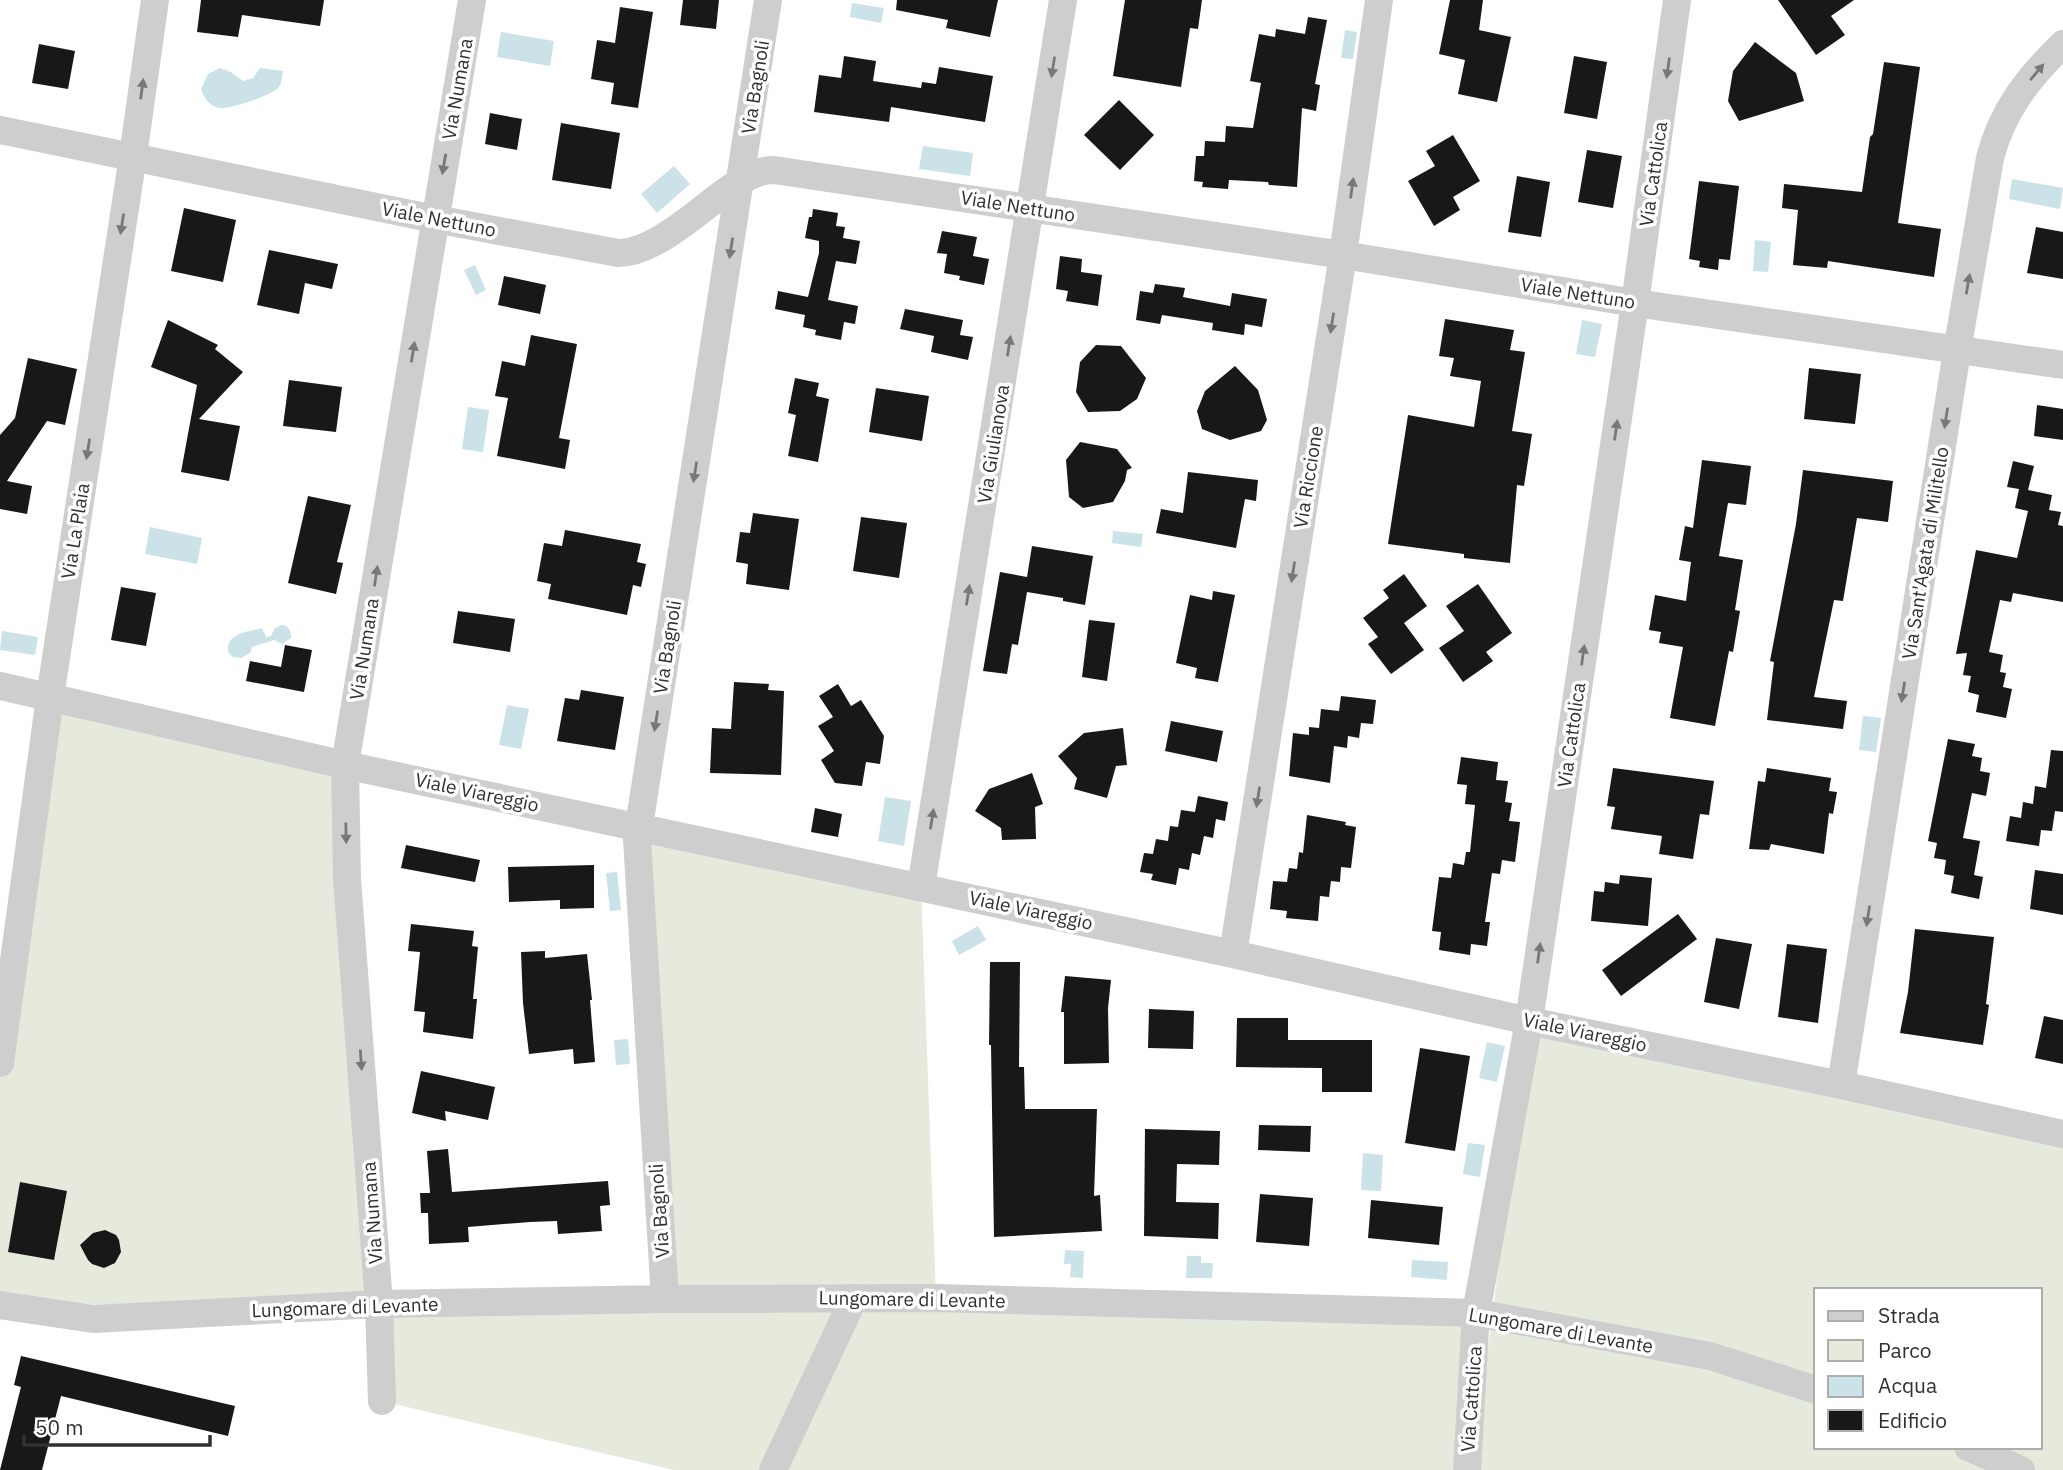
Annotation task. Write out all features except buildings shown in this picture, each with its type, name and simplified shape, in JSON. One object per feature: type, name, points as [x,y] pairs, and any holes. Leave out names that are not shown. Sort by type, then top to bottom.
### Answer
[{"type":"street","name":"Via La Plaia","points":[[0,1063],[50,696],[155,0]]},
{"type":"street","name":"Via Numana","points":[[382,1401],[379,1304],[347,879],[345,765],[472,0]]},
{"type":"street","name":"Via Bagnoli","points":[[665,1299],[637,851],[768,0]]},
{"type":"street","name":"Via Giulianova","points":[[921,887],[1063,0]]},
{"type":"street","name":"Via Riccione","points":[[1233,954],[1343,256],[1379,0]]},
{"type":"street","name":"Via Cattolica","points":[[1467,1470],[1476,1313],[1529,1021],[1677,0]]},
{"type":"street","name":"Via Sant'Agata di Militello","points":[[1841,1085],[1990,158],[1997,131],[2006,114],[2063,44]]},
{"type":"street","name":"Viale Nettuno","points":[[0,130],[612,253],[625,253],[658,240],[741,180],[762,171],[774,170],[1635,303],[2063,365]]},
{"type":"street","name":"Viale Viareggio","points":[[0,687],[50,696],[345,765],[2063,1134]]},
{"type":"street","name":"Lungomare di Levante","points":[[0,1305],[93,1319],[379,1304],[854,1298],[1476,1313],[1710,1356],[1814,1389]]},
{"type":"street","points":[[772,1470],[854,1298]]},
{"type":"street","points":[[1973,1449],[2021,1470]]},
{"type":"green space","points":[[50,697],[345,765],[379,1304],[0,1305],[0,1063]]},
{"type":"green space","points":[[639,826],[921,887],[936,1298],[1476,1313],[1464,1470],[674,1470],[382,1401],[379,1304],[665,1299]]},
{"type":"green space","points":[[1529,1021],[2063,1135],[2063,1470],[1473,1470]]},
{"type":"water","points":[[852,3],[884,8],[881,23],[850,17]]},
{"type":"water","points":[[1345,30],[1357,32],[1353,59],[1341,58]]},
{"type":"water","points":[[501,32],[554,41],[550,66],[497,57]]},
{"type":"water","points":[[220,68],[243,81],[253,78],[260,68],[283,71],[281,84],[269,94],[220,108],[208,102],[201,89],[208,74]]},
{"type":"water","points":[[923,146],[973,153],[970,176],[919,169]]},
{"type":"water","points":[[674,166],[690,184],[657,213],[641,194]]},
{"type":"water","points":[[2012,179],[2063,188],[2060,209],[2009,199]]},
{"type":"water","points":[[1755,240],[1771,242],[1768,272],[1753,271]]},
{"type":"water","points":[[475,265],[486,290],[476,295],[464,270]]},
{"type":"water","points":[[1582,320],[1602,324],[1595,357],[1576,354]]},
{"type":"water","points":[[468,407],[489,410],[483,452],[462,449]]},
{"type":"water","points":[[150,527],[202,538],[197,564],[145,554]]},
{"type":"water","points":[[1113,531],[1143,534],[1141,547],[1112,543]]},
{"type":"water","points":[[282,625],[288,627],[291,638],[282,644],[274,640],[252,647],[250,653],[241,658],[233,657],[228,652],[230,641],[239,634],[262,628],[266,637],[271,636],[275,628]]},
{"type":"water","points":[[2,631],[38,637],[35,655],[0,650]]},
{"type":"water","points":[[507,705],[529,709],[521,749],[499,745]]},
{"type":"water","points":[[1863,716],[1881,718],[1876,752],[1859,750]]},
{"type":"water","points":[[885,797],[911,801],[904,846],[878,841]]},
{"type":"water","points":[[617,872],[621,910],[610,911],[606,873]]},
{"type":"water","points":[[978,926],[986,940],[959,955],[952,941]]},
{"type":"water","points":[[628,1039],[630,1064],[616,1065],[614,1040]]},
{"type":"water","points":[[1487,1042],[1505,1046],[1497,1082],[1479,1078]]},
{"type":"water","points":[[1468,1143],[1485,1145],[1480,1177],[1463,1174]]},
{"type":"water","points":[[1363,1153],[1383,1155],[1381,1191],[1361,1190]]},
{"type":"water","points":[[1065,1250],[1084,1251],[1083,1278],[1070,1277],[1071,1264],[1064,1264]]},
{"type":"water","points":[[1187,1256],[1201,1256],[1201,1263],[1213,1263],[1212,1278],[1186,1278]]},
{"type":"water","points":[[1412,1260],[1448,1262],[1447,1280],[1411,1277]]}]
